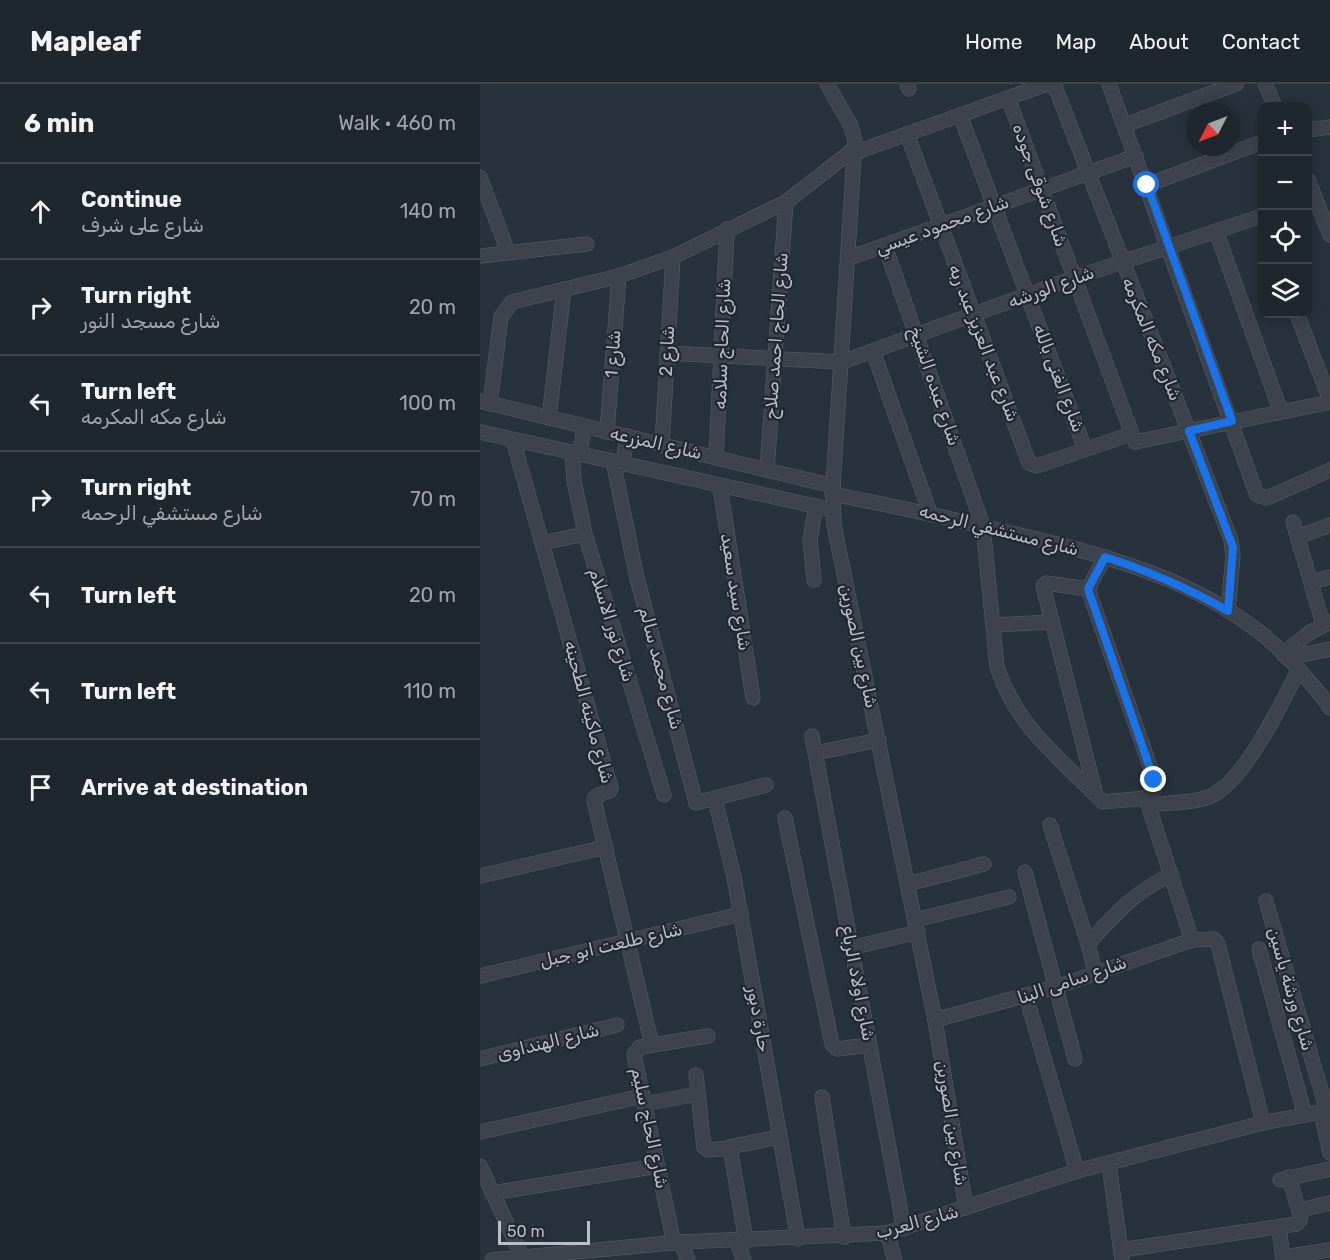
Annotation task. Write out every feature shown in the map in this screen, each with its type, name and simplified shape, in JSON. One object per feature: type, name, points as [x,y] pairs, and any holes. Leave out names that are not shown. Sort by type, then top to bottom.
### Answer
[{"type":"street","name":"شارع بين الصورين","points":[[827,84],[851,126],[854,151],[832,510],[836,541],[879,740],[935,1020],[966,1208]]},
{"type":"street","points":[[485,402],[501,317],[512,302],[619,276],[673,257],[786,202],[854,151],[1047,84]]},
{"type":"street","name":"شارع مكه المكرمه","points":[[1054,84],[1233,547],[1228,611]]},
{"type":"street","points":[[1109,84],[1170,246],[1257,495],[1267,498],[1330,470]]},
{"type":"street","points":[[1125,125],[1236,84]]},
{"type":"street","points":[[1265,84],[1273,102]]},
{"type":"street","name":"شارع شوقى جوده","points":[[1008,98],[1133,437]]},
{"type":"street","name":"شارع الغنى بالله","points":[[960,115],[1085,449]]},
{"type":"street","points":[[1312,129],[1330,127]]},
{"type":"street","name":"شارع عبد العزيز عبد ربه","points":[[907,134],[1028,460],[1031,465],[1036,466],[1085,449]]},
{"type":"street","points":[[1147,185],[1258,144]]},
{"type":"street","name":"شارع محمود عيسي","points":[[849,258],[1136,156]]},
{"type":"street","points":[[480,177],[508,252]]},
{"type":"street","points":[[1312,200],[1330,235]]},
{"type":"street","name":"شارع الحاج احمد صلاح","points":[[767,470],[786,202]]},
{"type":"street","name":"شارع الورشه","points":[[842,362],[1074,278],[1258,219]]},
{"type":"street","name":"شارع الحاج سلامه","points":[[717,458],[727,229]]},
{"type":"street","points":[[1216,231],[1281,412]]},
{"type":"street","points":[[480,256],[587,244]]},
{"type":"street","name":"شارع عبده الشيخ","points":[[885,246],[919,335],[983,526],[997,667],[1003,685],[1022,719],[1096,795]]},
{"type":"street","name":"شارع 2","points":[[662,445],[673,257]]},
{"type":"street","name":"شارع 1","points":[[607,432],[619,276]]},
{"type":"street","points":[[549,418],[564,289]]},
{"type":"street","points":[[1085,449],[1133,437],[1137,443],[1330,401],[1299,318]]},
{"type":"street","points":[[873,351],[930,513]]},
{"type":"street","points":[[667,352],[842,362]]},
{"type":"street","name":"شارع المزرعه","points":[[485,402],[767,470],[832,490]]},
{"type":"street","name":"شارع نور الاسلام","points":[[584,426],[576,453],[574,480],[585,534],[664,795]]},
{"type":"street","name":"شارع المزرعه","points":[[480,432],[832,510]]},
{"type":"street","points":[[618,463],[627,436]]},
{"type":"street","name":"شارع ماكينه الطحينه","points":[[513,440],[611,788],[608,792],[596,796],[594,800],[652,1045]]},
{"type":"street","name":"شارع محمد سالم","points":[[618,463],[637,578],[696,803],[715,799]]},
{"type":"street","name":"شارع سيد سعيد","points":[[720,486],[753,698]]},
{"type":"street","name":"شارع مستشفي الرحمه","points":[[832,490],[1105,557],[1159,575],[1228,611],[1299,669],[1329,705]]},
{"type":"street","points":[[814,580],[810,538],[816,506]]},
{"type":"street","points":[[1285,656],[1327,623],[1311,582],[1293,522]]},
{"type":"street","points":[[1298,537],[1330,525]]},
{"type":"street","points":[[542,543],[585,534]]},
{"type":"street","points":[[1105,557],[1088,589],[1151,769],[1154,790],[1147,801]]},
{"type":"street","points":[[1311,582],[1330,577]]},
{"type":"street","points":[[1088,589],[1044,584],[1096,795],[1103,802],[1199,799],[1212,795],[1229,783],[1277,711],[1299,669]]},
{"type":"street","points":[[993,625],[1053,622]]},
{"type":"street","points":[[1285,656],[1330,649]]},
{"type":"street","name":"شارع اولاد الرباع","points":[[812,736],[904,1229]]},
{"type":"street","points":[[815,753],[879,740]]},
{"type":"street","points":[[715,799],[766,785]]},
{"type":"street","name":"حارة دبور","points":[[715,799],[741,914],[798,1239]]},
{"type":"street","points":[[1147,801],[1192,940]]},
{"type":"street","points":[[785,818],[832,1044],[837,1049],[869,1045]]},
{"type":"street","points":[[1050,825],[1095,972]]},
{"type":"street","points":[[480,876],[606,847]]},
{"type":"street","points":[[908,884],[984,864]]},
{"type":"street","points":[[1025,872],[1076,1059]]},
{"type":"street","points":[[1088,944],[1128,900],[1149,885],[1172,875]]},
{"type":"street","points":[[851,948],[1009,897]]},
{"type":"street","name":"شارع ورشة ياسين","points":[[1266,901],[1326,1111],[1330,1153]]},
{"type":"street","name":"شارع طلعت ابو جبل","points":[[480,976],[741,914]]},
{"type":"street","name":"شارع سامى البنا","points":[[935,1020],[1056,987],[1192,940],[1208,938],[1218,944],[1263,1123]]},
{"type":"street","points":[[1259,949],[1305,1115]]},
{"type":"street","points":[[1026,996],[1077,1171]]},
{"type":"street","name":"شارع الهنداوى","points":[[480,1059],[617,1026]]},
{"type":"street","name":"شارع الحاج سليم","points":[[688,1260],[678,1243],[658,1166],[634,1052],[640,1047],[708,1036]]},
{"type":"street","points":[[696,1075],[705,1147],[708,1150],[779,1137]]},
{"type":"street","points":[[480,1132],[644,1100],[698,1094]]},
{"type":"street","points":[[822,1097],[844,1237]]},
{"type":"street","name":"شارع العرب","points":[[492,1260],[522,1256],[597,1255],[678,1243],[742,1242],[887,1233],[1077,1171],[1263,1123],[1326,1111]]},
{"type":"street","points":[[729,1147],[744,1260]]},
{"type":"street","points":[[1109,1163],[1122,1255],[1299,1223],[1299,1210],[1285,1178],[1330,1168]]},
{"type":"street","points":[[480,1166],[522,1256]]},
{"type":"street","points":[[492,1193],[658,1166]]},
{"type":"street","points":[[1299,1210],[1330,1203]]},
{"type":"street","points":[[1279,1227],[1283,1258],[1330,1250]]},
{"type":"street","points":[[887,1233],[894,1260]]},
{"type":"route","points":[[1147,185],[1232,421],[1189,431],[1233,547],[1228,611],[1189,588],[1148,570],[1105,557],[1089,583],[1088,589],[1154,780]]}]
